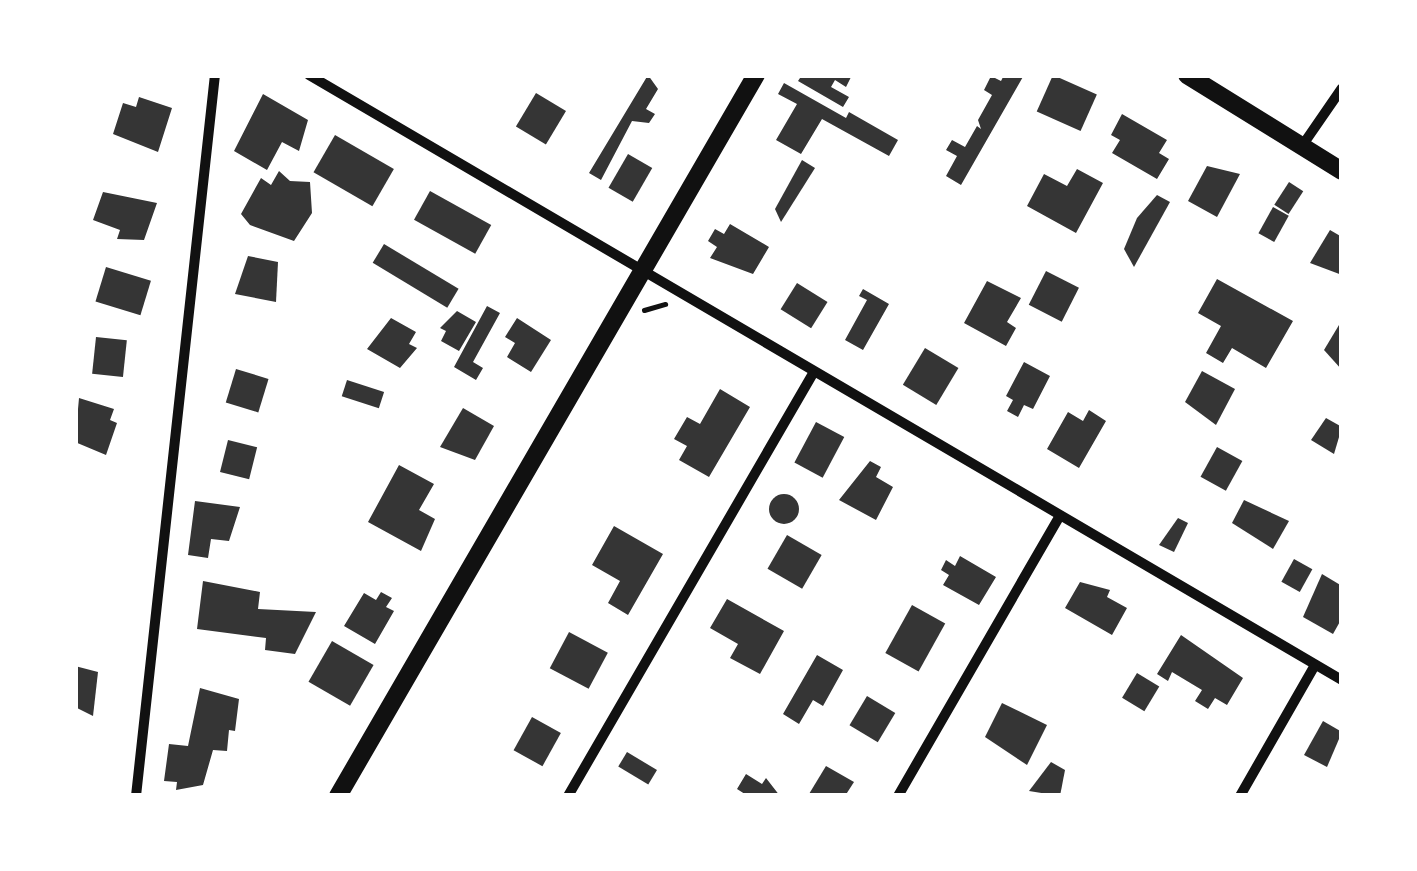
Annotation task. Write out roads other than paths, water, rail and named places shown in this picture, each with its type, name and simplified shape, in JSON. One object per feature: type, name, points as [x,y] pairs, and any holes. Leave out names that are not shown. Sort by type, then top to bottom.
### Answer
[{"type":"street","points":[[136,796],[215,75]]},
{"type":"street","points":[[309,75],[812,375],[1342,680]]},
{"type":"street","points":[[338,796],[756,75]]},
{"type":"street","points":[[1187,75],[1342,171]]},
{"type":"street","points":[[1302,146],[1342,88]]},
{"type":"street","points":[[568,796],[812,375]]},
{"type":"street","points":[[898,796],[1059,517]]},
{"type":"street","points":[[1240,796],[1316,665]]}]
